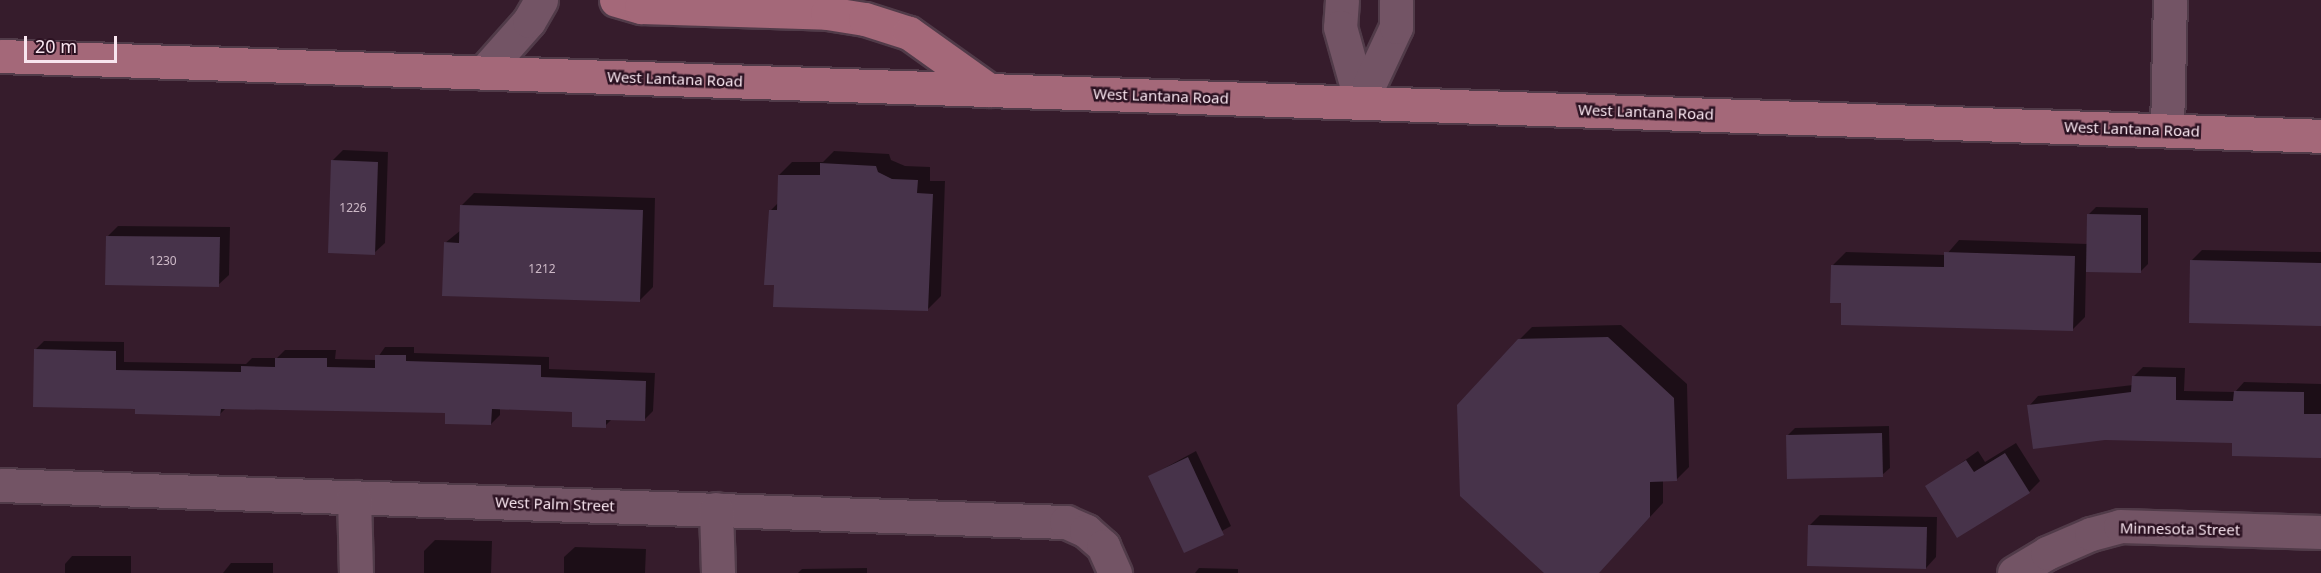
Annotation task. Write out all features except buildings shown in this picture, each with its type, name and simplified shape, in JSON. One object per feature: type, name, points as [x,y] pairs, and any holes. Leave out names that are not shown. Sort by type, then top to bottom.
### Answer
[{"type":"main road","points":[[616,0],[641,7],[827,13],[866,19],[909,33],[989,90]]},
{"type":"main road","name":"West Lantana Road","points":[[0,56],[2321,136]]},
{"type":"street","points":[[483,73],[529,21],[541,0]]},
{"type":"street","points":[[1342,0],[1340,27],[1361,102]]},
{"type":"street","points":[[1361,102],[1396,27],[1396,0]]},
{"type":"street","points":[[2167,130],[2170,0]]},
{"type":"street","name":"West Palm Street","points":[[0,485],[1066,522],[1086,531],[1109,560]]},
{"type":"street","points":[[354,497],[356,573]]},
{"type":"street","points":[[716,509],[718,573]]},
{"type":"street","name":"Minnesota Street","points":[[2014,573],[2055,549],[2120,526],[2321,532]]}]
